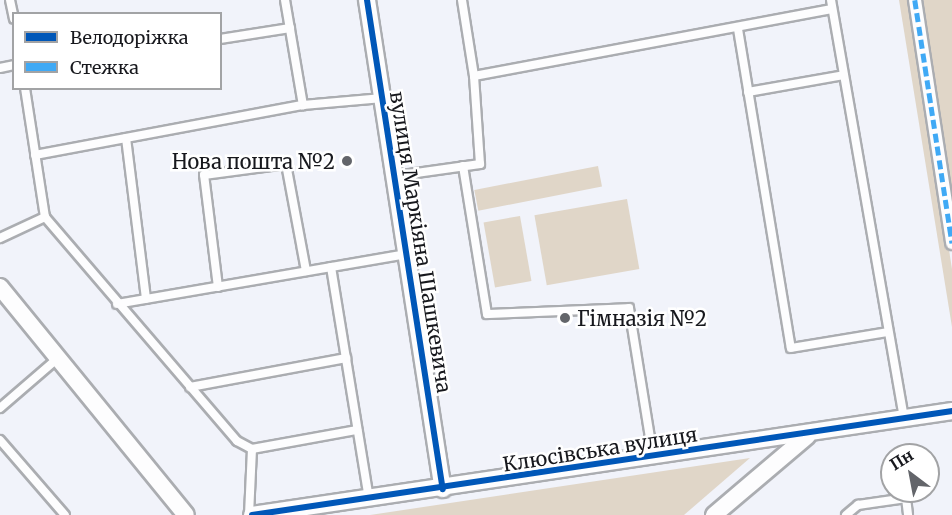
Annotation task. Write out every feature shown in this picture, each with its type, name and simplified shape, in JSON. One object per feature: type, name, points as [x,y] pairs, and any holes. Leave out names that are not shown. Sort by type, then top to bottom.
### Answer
[{"type":"street","name":"вулиця Маркіяна Шашкевича","points":[[367,0],[443,489]]},
{"type":"street","points":[[915,0],[952,243]]},
{"type":"street","points":[[0,287],[186,515]]},
{"type":"street","name":"Клюсівська вулиця","points":[[250,515],[369,501],[952,411]]},
{"type":"street","points":[[714,515],[808,435]]},
{"type":"lane","points":[[285,0],[303,105]]},
{"type":"lane","points":[[395,176],[480,164],[474,76],[462,0]]},
{"type":"lane","points":[[474,76],[738,29],[832,4],[904,418]]},
{"type":"lane","points":[[222,39],[290,28]]},
{"type":"lane","points":[[738,29],[791,348],[888,332]]},
{"type":"lane","points":[[748,92],[844,75]]},
{"type":"lane","points":[[25,90],[45,217],[117,304],[237,441],[252,449],[357,430]]},
{"type":"lane","points":[[35,155],[303,105],[383,98]]},
{"type":"lane","points":[[126,138],[146,299]]},
{"type":"lane","points":[[218,287],[204,175],[286,164],[306,271]]},
{"type":"lane","points":[[463,166],[487,314],[630,308],[653,457]]},
{"type":"lane","points":[[0,238],[45,217]]},
{"type":"lane","points":[[117,304],[406,254]]},
{"type":"lane","points":[[331,267],[369,501]]},
{"type":"lane","points":[[0,408],[58,358]]},
{"type":"lane","points":[[190,387],[346,358]]},
{"type":"lane","points":[[2,445],[65,515]]},
{"type":"lane","points":[[250,515],[252,449]]},
{"type":"lane","points":[[846,515],[858,505],[906,498],[908,515]]},
{"type":"shaded area","points":[[899,0],[910,0],[952,269],[952,327]]},
{"type":"shaded area","points":[[922,0],[952,0],[952,195]]},
{"type":"shaded area","points":[[598,166],[602,187],[478,211],[474,190]]},
{"type":"shaded area","points":[[627,199],[639,269],[547,285],[534,215]]},
{"type":"shaded area","points":[[520,216],[531,281],[495,287],[484,222]]},
{"type":"shaded area","points":[[750,458],[684,515],[370,515]]},
{"type":"marked path","points":[[915,0],[952,243]]},
{"type":"cycle path","points":[[367,0],[443,489]]},
{"type":"cycle path","points":[[252,515],[952,411]]},
{"type":"place","name":"Нова пошта №2","points":[[347,161]]},
{"type":"place","name":"Гімназія №2","points":[[565,318]]}]
